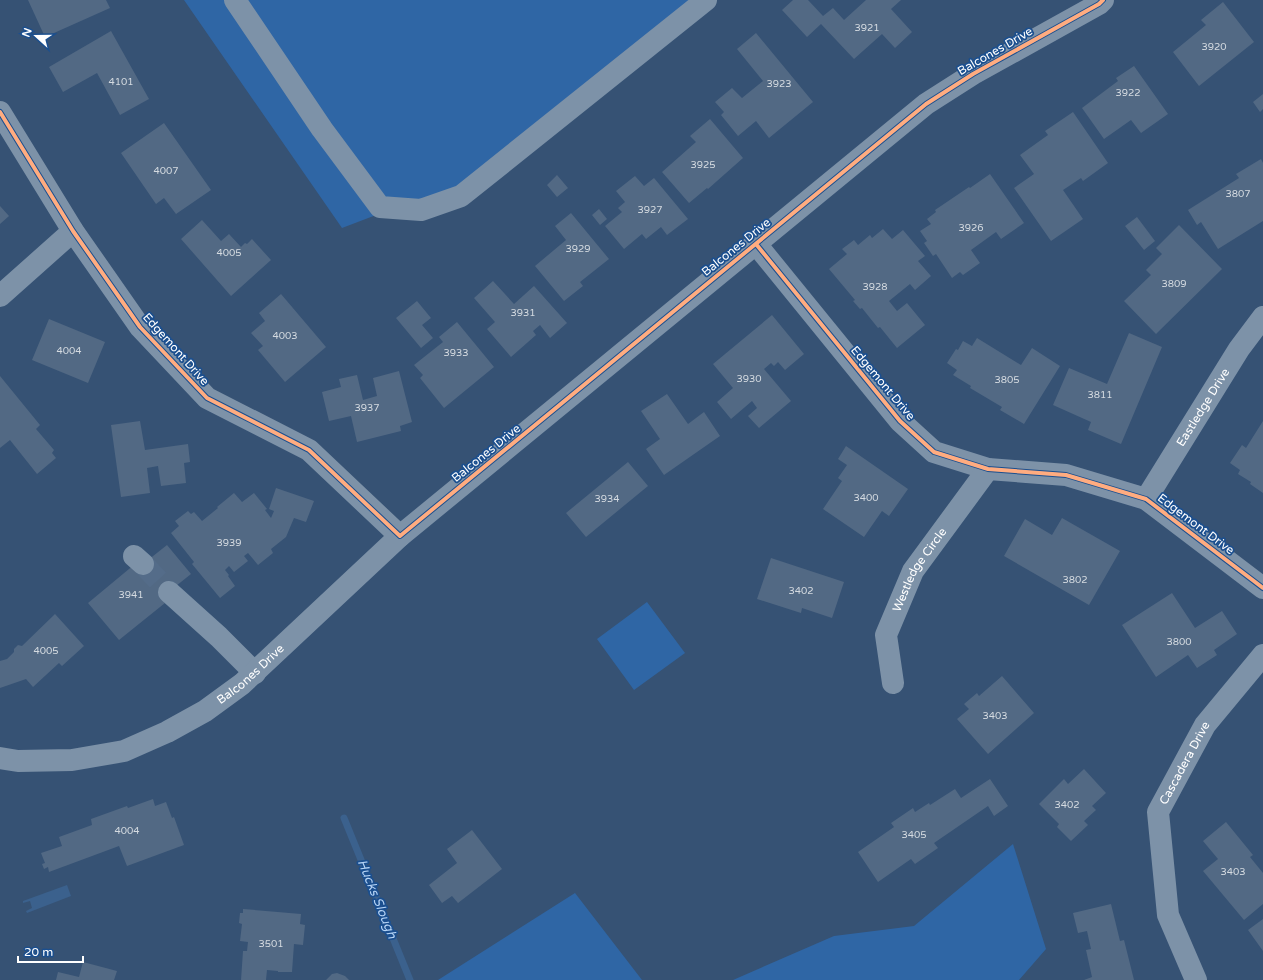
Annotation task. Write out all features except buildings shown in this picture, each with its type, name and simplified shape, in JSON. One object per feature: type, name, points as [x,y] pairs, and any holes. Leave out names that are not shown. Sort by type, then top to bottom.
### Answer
[{"type":"street","points":[[235,0],[322,129],[380,207],[421,210],[461,196],[706,0]]},
{"type":"street","name":"Balcones Drive","points":[[0,758],[18,761],[72,760],[124,751],[167,732],[205,711],[242,684],[400,536],[926,104],[972,74],[1099,4],[1103,0]]},
{"type":"street","name":"Edgemont Drive","points":[[0,112],[72,232],[140,327],[207,398],[309,450],[400,536]]},
{"type":"street","points":[[0,296],[72,232]]},
{"type":"street","name":"Edgemont Drive","points":[[756,244],[900,421],[934,452],[988,469],[1066,475],[1146,499],[1263,588]]},
{"type":"street","name":"Eastledge Drive","points":[[1146,499],[1239,349],[1263,317]]},
{"type":"street","name":"Westledge Circle","points":[[893,683],[886,636],[913,571],[988,469]]},
{"type":"street","points":[[169,592],[219,637],[254,673]]},
{"type":"street","name":"Cascadera Drive","points":[[1196,980],[1168,915],[1158,812],[1205,725],[1263,655]]},
{"type":"shaded area","points":[[184,0],[690,0],[453,192],[405,204],[342,228]]},
{"type":"shaded area","points":[[647,602],[685,653],[634,690],[597,639]]},
{"type":"shaded area","points":[[1013,844],[1046,949],[1019,980],[733,980],[834,936],[914,926]]},
{"type":"shaded area","points":[[67,885],[71,896],[27,913],[26,911],[32,908],[30,901],[23,903],[23,901]]},
{"type":"shaded area","points":[[575,893],[642,980],[438,980]]},
{"type":"waterway","name":"Hucks Slough","points":[[344,818],[410,980]]},
{"type":"tunnel","points":[[143,564],[169,592]]},
{"type":"cycle path","points":[[0,112],[73,231],[140,327],[207,398],[309,450],[400,536],[926,104],[973,74],[1099,4],[1103,0]]},
{"type":"cycle path","points":[[756,244],[900,421],[934,452],[988,469],[1066,475],[1146,499],[1263,588]]}]
